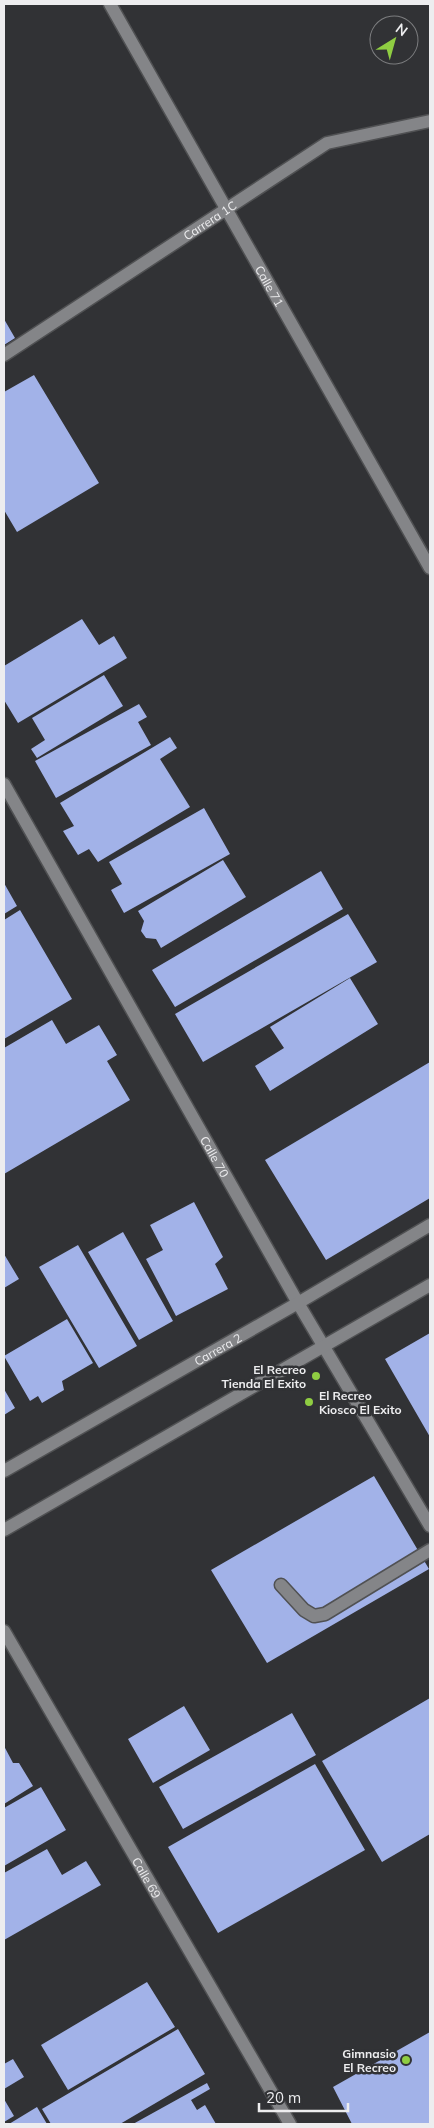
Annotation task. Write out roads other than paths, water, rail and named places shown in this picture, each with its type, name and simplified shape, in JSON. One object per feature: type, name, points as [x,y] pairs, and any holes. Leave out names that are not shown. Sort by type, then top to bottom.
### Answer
[{"type":"street","name":"Calle 71","points":[[110,4],[430,568]]},
{"type":"street","name":"Carrera 1C","points":[[4,355],[327,143],[430,122]]},
{"type":"street","name":"Calle 70","points":[[4,784],[298,1303],[430,1526]]},
{"type":"street","name":"Carrera 2","points":[[4,1471],[298,1303],[430,1224]]},
{"type":"street","points":[[4,1530],[430,1285]]},
{"type":"street","points":[[281,1585],[304,1610],[314,1616],[324,1614],[430,1550]]},
{"type":"street","name":"Calle 69","points":[[4,1631],[290,2124]]},
{"type":"place","name":"El Recreo Tienda El Exito","points":[[316,1376]]},
{"type":"place","name":"El Recreo Kiosco El Exito","points":[[309,1402]]},
{"type":"place","name":"Gimnasio El Recreo","points":[[406,2060]]}]
